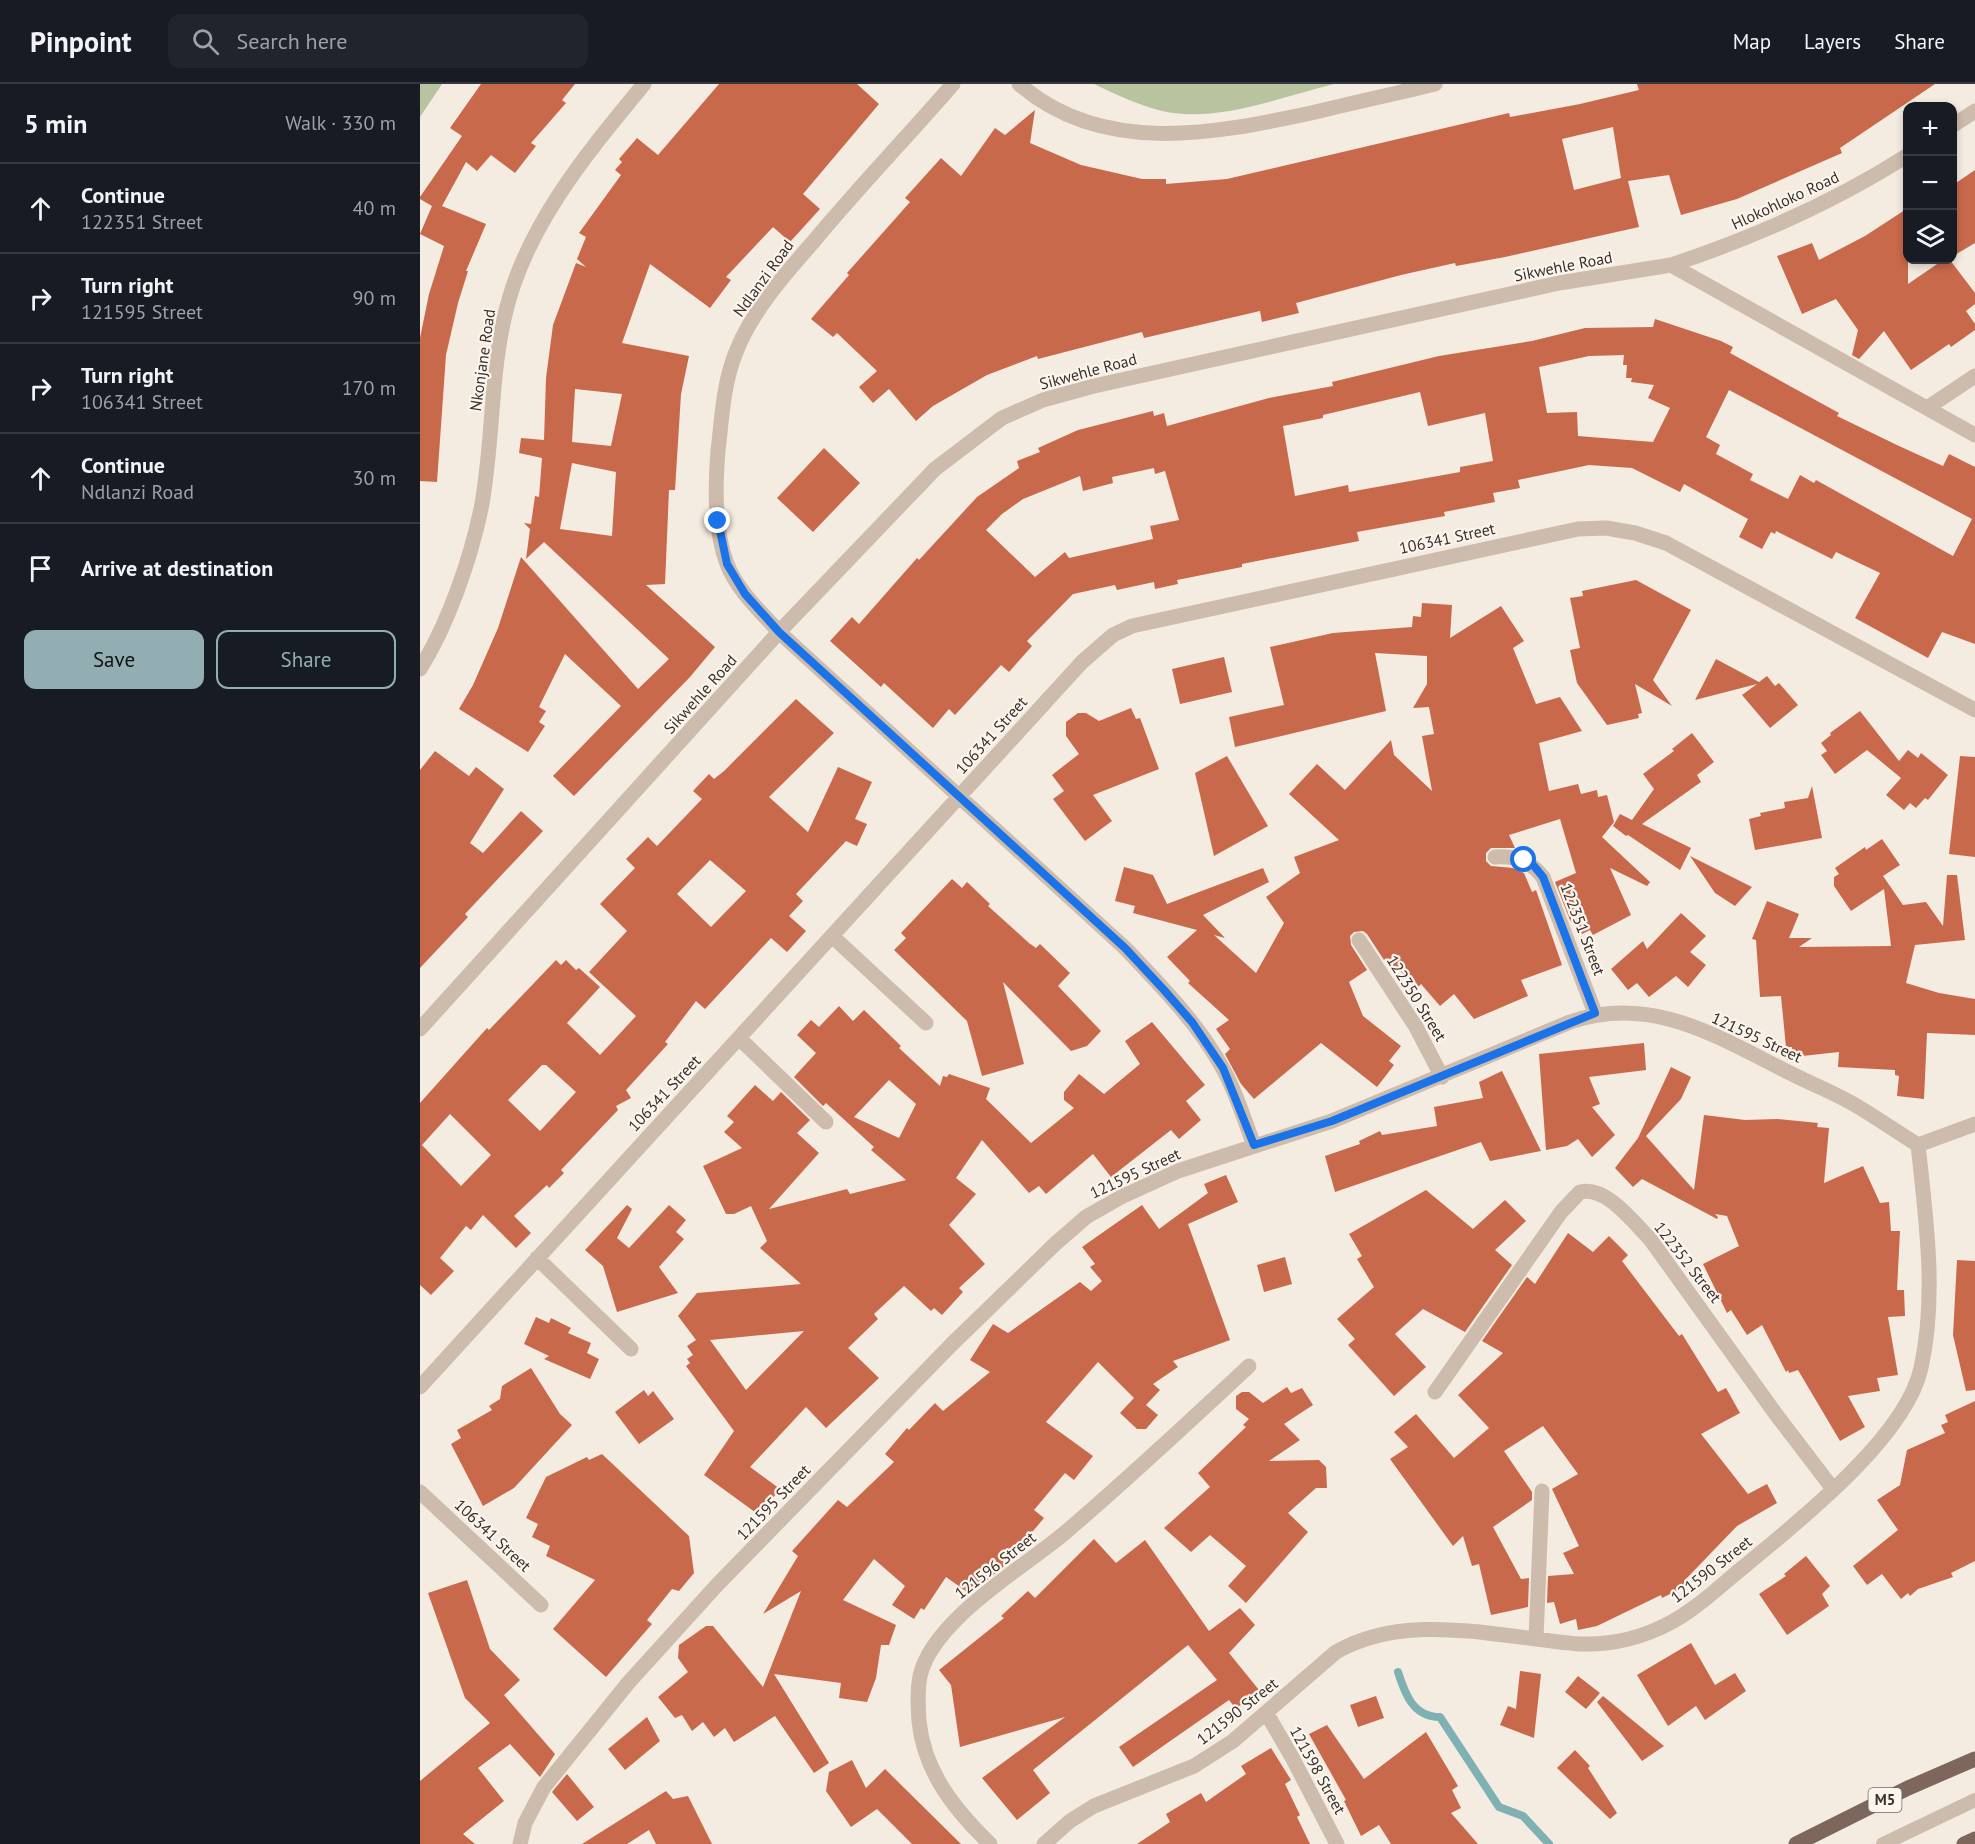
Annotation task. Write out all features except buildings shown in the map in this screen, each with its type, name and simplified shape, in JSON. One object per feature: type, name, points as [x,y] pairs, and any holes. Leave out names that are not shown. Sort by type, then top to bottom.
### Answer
[{"type":"main road","name":"M5","points":[[1796,1844],[1908,1788],[1975,1759]]},
{"type":"main road","points":[[1964,1844],[1975,1839]]},
{"type":"street","name":"Nkonjane Road","points":[[420,669],[456,594],[481,509],[504,319],[521,265],[549,209],[605,131],[644,84]]},
{"type":"street","name":"Ndlanzi Road","points":[[779,632],[745,594],[727,564],[718,521],[717,464],[724,393],[736,353],[753,319],[796,261],[871,173],[953,84]]},
{"type":"street","points":[[1019,84],[1078,120],[1113,130],[1164,134],[1241,128],[1435,84]]},
{"type":"street","points":[[1957,123],[1975,111]]},
{"type":"street","name":"Hlokohloko Road","points":[[1671,265],[1767,230],[1817,208],[1906,156]]},
{"type":"street","name":"Sikwehle Road","points":[[420,1029],[779,632],[935,469],[1002,418],[1043,400],[1094,386],[1559,283],[1671,265]]},
{"type":"street","points":[[1671,265],[1975,435]]},
{"type":"street","points":[[1927,408],[1975,376]]},
{"type":"street","name":"106341 Street","points":[[420,1387],[1098,646],[1113,635],[1132,626],[1578,529],[1606,528],[1635,533],[1666,543],[1863,652],[1975,710]]},
{"type":"street","name":"106341 Street","points":[[779,632],[1125,948],[1192,1022],[1223,1068],[1254,1145]]},
{"type":"street","name":"122351 Street","points":[[1495,857],[1511,856],[1524,860],[1534,866],[1543,877],[1595,1013]]},
{"type":"street","points":[[832,936],[926,1023]]},
{"type":"street","name":"122350 Street","points":[[1359,940],[1416,1027],[1442,1077]]},
{"type":"street","name":"121595 Street","points":[[520,1844],[525,1823],[544,1788],[629,1682],[725,1577],[952,1344],[1055,1244],[1086,1217],[1122,1197],[1178,1171],[1332,1121],[1595,1013],[1638,1013],[1670,1019],[1723,1038],[1850,1102],[1918,1145]]},
{"type":"street","points":[[739,1038],[826,1122]]},
{"type":"street","points":[[1918,1145],[1975,1124]]},
{"type":"street","name":"121590 Street","points":[[1044,1844],[1070,1821],[1094,1806],[1194,1766],[1233,1741],[1336,1652],[1354,1642],[1375,1635],[1431,1628],[1579,1644],[1607,1643],[1636,1637],[1692,1610],[1833,1489],[1881,1439],[1906,1405],[1921,1371],[1930,1307],[1918,1145]]},
{"type":"street","name":"122352 Street","points":[[1435,1392],[1561,1212],[1580,1192],[1597,1192],[1628,1216],[1650,1239],[1778,1418],[1833,1489]]},
{"type":"street","points":[[537,1258],[631,1349]]},
{"type":"street","name":"121596 Street","points":[[990,1844],[940,1785],[928,1762],[921,1736],[917,1695],[920,1674],[928,1654],[940,1637],[964,1613],[1104,1500],[1249,1366]]},
{"type":"street","points":[[1536,1639],[1542,1491]]},
{"type":"street","name":"106341 Street","points":[[420,1492],[541,1605]]},
{"type":"street","name":"121598 Street","points":[[1267,1714],[1293,1758],[1337,1844]]},
{"type":"lane","points":[[1883,1844],[1975,1800]]},
{"type":"green space","points":[[420,84],[442,84],[420,117]]},
{"type":"green space","points":[[1094,84],[1334,84],[1247,108],[1202,114],[1179,114],[1134,102]]},
{"type":"waterway","points":[[1398,1672],[1412,1703],[1423,1713],[1440,1717],[1499,1807],[1523,1816],[1549,1844]]},
{"type":"route","points":[[718,521],[727,564],[745,594],[779,632],[1125,948],[1192,1022],[1223,1068],[1254,1145],[1332,1121],[1595,1013],[1549,889],[1534,866],[1524,860]]}]
